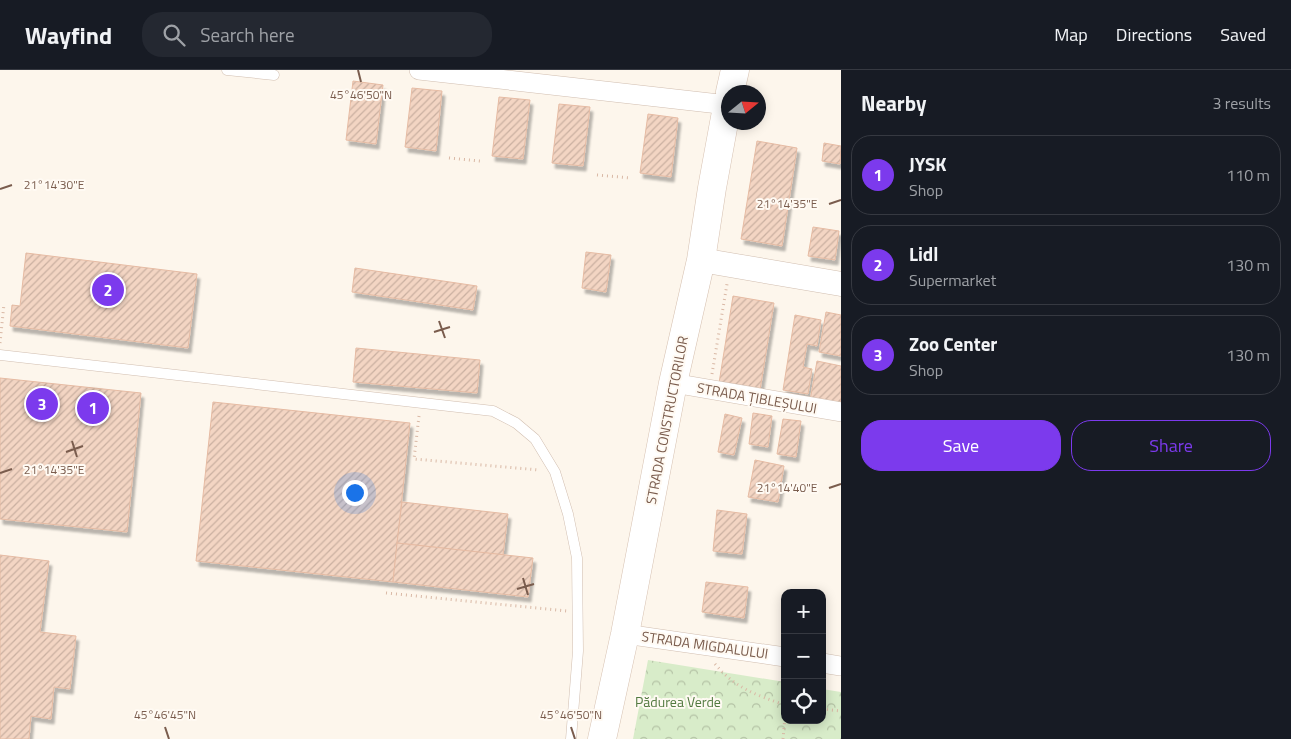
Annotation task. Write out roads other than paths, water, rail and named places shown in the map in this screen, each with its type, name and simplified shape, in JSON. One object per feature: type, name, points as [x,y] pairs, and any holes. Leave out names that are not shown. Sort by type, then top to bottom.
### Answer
[{"type":"main road","name":"STRADA CONSTRUCTORILOR","points":[[732,85],[735,70]]},
{"type":"main road","name":"STRADA CONSTRUCTORILOR","points":[[602,739],[625,634],[673,383],[701,260],[723,130]]},
{"type":"street","points":[[419,70],[721,98]]},
{"type":"street","points":[[701,260],[841,284]]},
{"type":"street","name":"STRADA ȚIBLEȘULUI","points":[[673,383],[841,412]]},
{"type":"street","name":"STRADA MIGDALULUI","points":[[625,634],[781,656]]},
{"type":"street","points":[[826,664],[841,666]]},
{"type":"lane","points":[[227,70],[274,75]]},
{"type":"lane","points":[[0,355],[240,384],[337,392],[493,411],[516,423],[536,439],[555,472],[568,514],[577,558],[578,651],[571,739]]},
{"type":"place","name":"Lidl","points":[[108,290]]},
{"type":"place","name":"Zoo Center","points":[[42,404]]},
{"type":"place","name":"JYSK","points":[[93,408]]},
{"type":"park label","name":"Pădurea Verde","points":[[678,702]]}]
